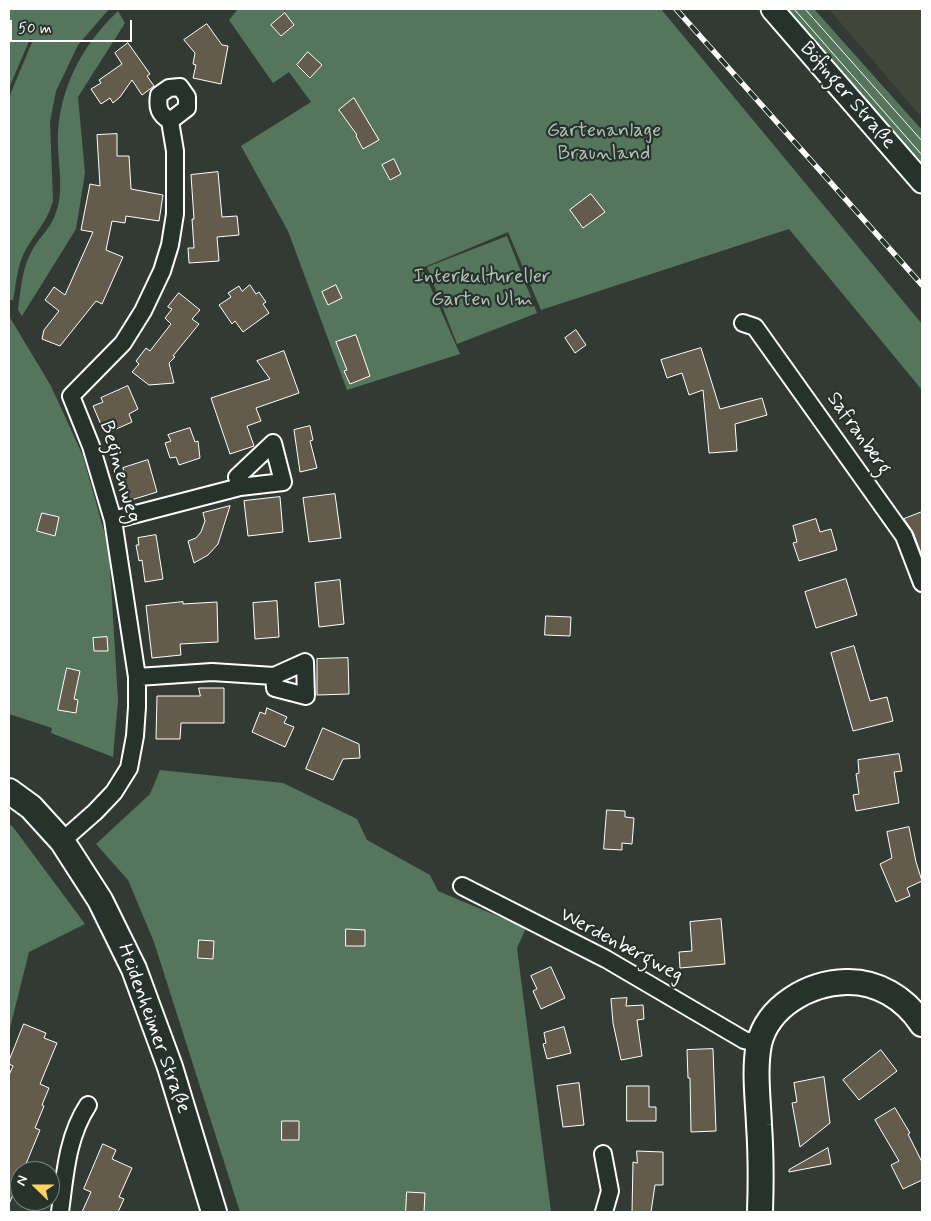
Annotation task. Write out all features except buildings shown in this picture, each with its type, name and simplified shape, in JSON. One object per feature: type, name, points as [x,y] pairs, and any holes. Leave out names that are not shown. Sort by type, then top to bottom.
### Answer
[{"type":"main road","name":"Heidenheimer Straße","points":[[9,791],[31,807],[62,841],[100,900],[134,969],[170,1066],[214,1212]]},
{"type":"main road","points":[[760,1212],[757,1067],[760,1044],[771,1020],[789,1000],[809,988],[834,982],[860,983],[886,990],[909,1006],[922,1024]]},
{"type":"street","name":"Böfinger Straße","points":[[772,9],[922,182]]},
{"type":"street","name":"Beginenweg","points":[[62,841],[95,812],[114,792],[129,768],[136,736],[137,678],[113,520],[91,446],[71,396],[123,343],[143,311],[162,271],[170,245],[175,214],[175,151],[170,121]]},
{"type":"street","name":"Safranberg","points":[[743,323],[755,327],[904,536],[922,583]]},
{"type":"street","points":[[113,520],[240,487]]},
{"type":"street","points":[[137,678],[212,672],[274,676]]},
{"type":"street","name":"Werdenbergweg","points":[[462,886],[606,959],[744,1040],[760,1044]]},
{"type":"street","points":[[60,1212],[66,1162],[81,1116],[88,1105]]},
{"type":"street","points":[[603,1154],[610,1192],[604,1212]]},
{"type":"shaded area","points":[[829,9],[922,9],[922,118]]},
{"type":"green space","points":[[9,9],[109,9],[78,45],[56,91],[50,122],[53,201],[48,215],[22,258],[13,300],[9,300],[9,97],[33,40],[30,39],[9,88]]},
{"type":"green space","name":"Gartenanlage Braunland","points":[[238,9],[661,9],[922,324],[922,390],[789,229],[541,310],[508,232],[422,268],[460,354],[347,390],[288,231],[241,146],[311,102],[289,72],[273,83],[229,20]]},
{"type":"green space","points":[[783,9],[814,9],[922,130],[922,165]]},
{"type":"green space","points":[[118,11],[125,23],[78,97],[85,173],[76,229],[22,316],[18,310],[27,262],[34,247],[48,228],[58,207],[60,181],[58,127],[66,90],[73,73],[92,40]]},
{"type":"green space","name":"Interkultureller Garten Ulm","points":[[507,236],[537,313],[457,344],[427,267]]},
{"type":"green space","points":[[9,316],[51,386],[83,456],[109,549],[118,701],[113,757],[51,733],[52,728],[9,714]]},
{"type":"green space","points":[[160,770],[283,783],[357,819],[367,840],[430,875],[438,891],[526,928],[517,948],[551,1212],[240,1212],[154,942],[128,880],[96,844],[150,794]]},
{"type":"green space","points":[[9,824],[85,924],[29,952],[9,1032]]},
{"type":"tram line","points":[[794,9],[922,155]]},
{"type":"tram line","points":[[805,9],[922,141]]},
{"type":"railway","points":[[676,9],[922,285]]}]
